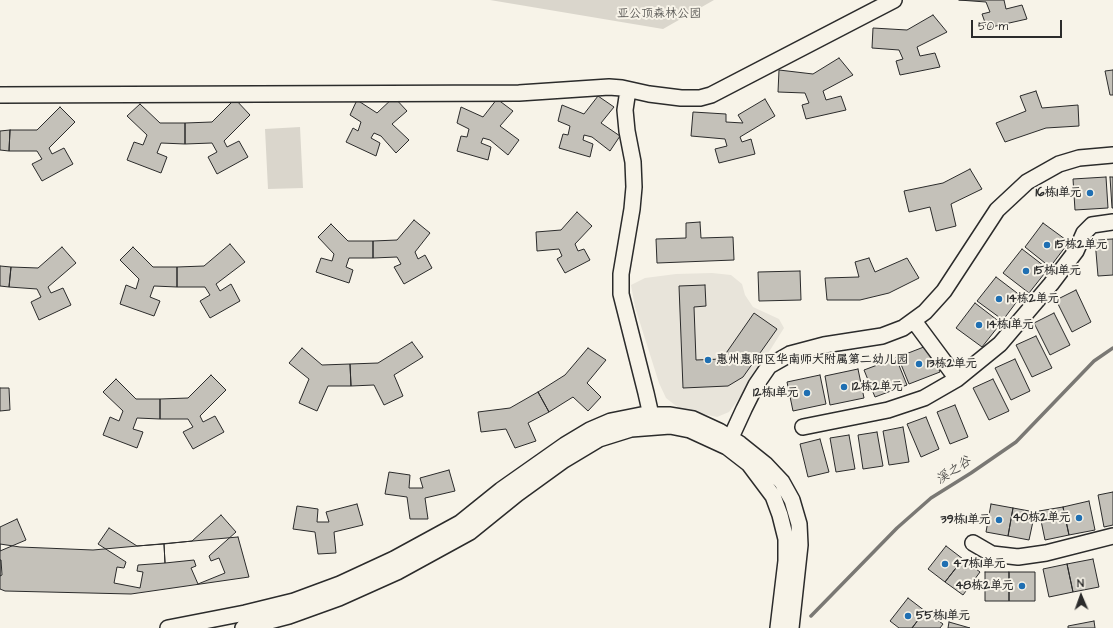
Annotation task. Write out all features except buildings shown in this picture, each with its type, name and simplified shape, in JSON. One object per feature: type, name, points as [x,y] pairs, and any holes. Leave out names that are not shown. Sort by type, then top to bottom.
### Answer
[{"type":"street","points":[[0,95],[519,93],[609,87],[681,98],[700,98],[711,95],[894,0]]},
{"type":"street","points":[[628,90],[625,110],[627,131],[634,162],[634,186],[632,209],[621,274],[621,294],[652,421]]},
{"type":"street","points":[[729,442],[756,384],[769,366],[790,354],[824,345],[882,336],[903,328],[925,312],[944,291],[997,210],[1027,182],[1059,164],[1079,158],[1113,155]]},
{"type":"street","points":[[802,427],[888,410],[924,398],[957,379],[1000,344],[1051,284],[1076,251],[1084,233],[1092,225],[1113,222]]},
{"type":"street","points":[[914,321],[957,379]]},
{"type":"street","points":[[168,628],[287,603],[340,584],[394,559],[460,523],[565,445],[590,430],[611,420],[641,415],[652,421]]},
{"type":"street","points":[[243,628],[289,616],[339,598],[397,572],[470,532],[517,494],[564,460],[599,439],[669,415],[693,419],[719,431],[749,464],[762,480],[772,496],[780,515],[786,539],[786,561],[778,628]]},
{"type":"street","points":[[729,442],[740,444],[765,464],[782,482],[792,500],[799,524],[800,545],[791,628]]},
{"type":"street","points":[[974,543],[992,554],[1018,557],[1046,553],[1113,536]]},
{"type":"shaded area","name":"惠州惠阳区华南师大附属第二幼儿园","points":[[712,273],[731,275],[742,284],[745,295],[753,307],[779,319],[784,328],[743,393],[729,412],[717,417],[680,409],[666,398],[659,383],[635,307],[631,285],[645,278],[676,274]]},
{"type":"green space","name":"亚公顶森林公园","points":[[490,0],[714,0],[663,29]]},
{"type":"green space","points":[[300,127],[303,188],[268,189],[265,129]]},
{"type":"waterway","name":"溪之谷","points":[[811,616],[897,528],[931,498],[1016,442],[1094,361],[1113,348]]},
{"type":"place","name":"16栋1单元","points":[[1090,193]]},
{"type":"place","name":"15栋2单元","points":[[1047,245]]},
{"type":"place","name":"15栋1单元","points":[[1026,271]]},
{"type":"place","name":"14栋2单元","points":[[999,299]]},
{"type":"place","name":"14栋1单元","points":[[979,325]]},
{"type":"place","name":"惠州惠阳区华南师大附属第二幼儿园","points":[[708,360]]},
{"type":"place","name":"13栋2单元","points":[[919,364]]},
{"type":"place","name":"12栋2单元","points":[[844,387]]},
{"type":"place","name":"12栋1单元","points":[[807,393]]},
{"type":"place","name":"40栋2单元","points":[[1079,518]]},
{"type":"place","name":"39栋1单元","points":[[999,520]]},
{"type":"place","name":"47栋1单元","points":[[945,564]]},
{"type":"place","name":"48栋2单元","points":[[1022,586]]},
{"type":"place","name":"55栋1单元","points":[[908,616]]}]
